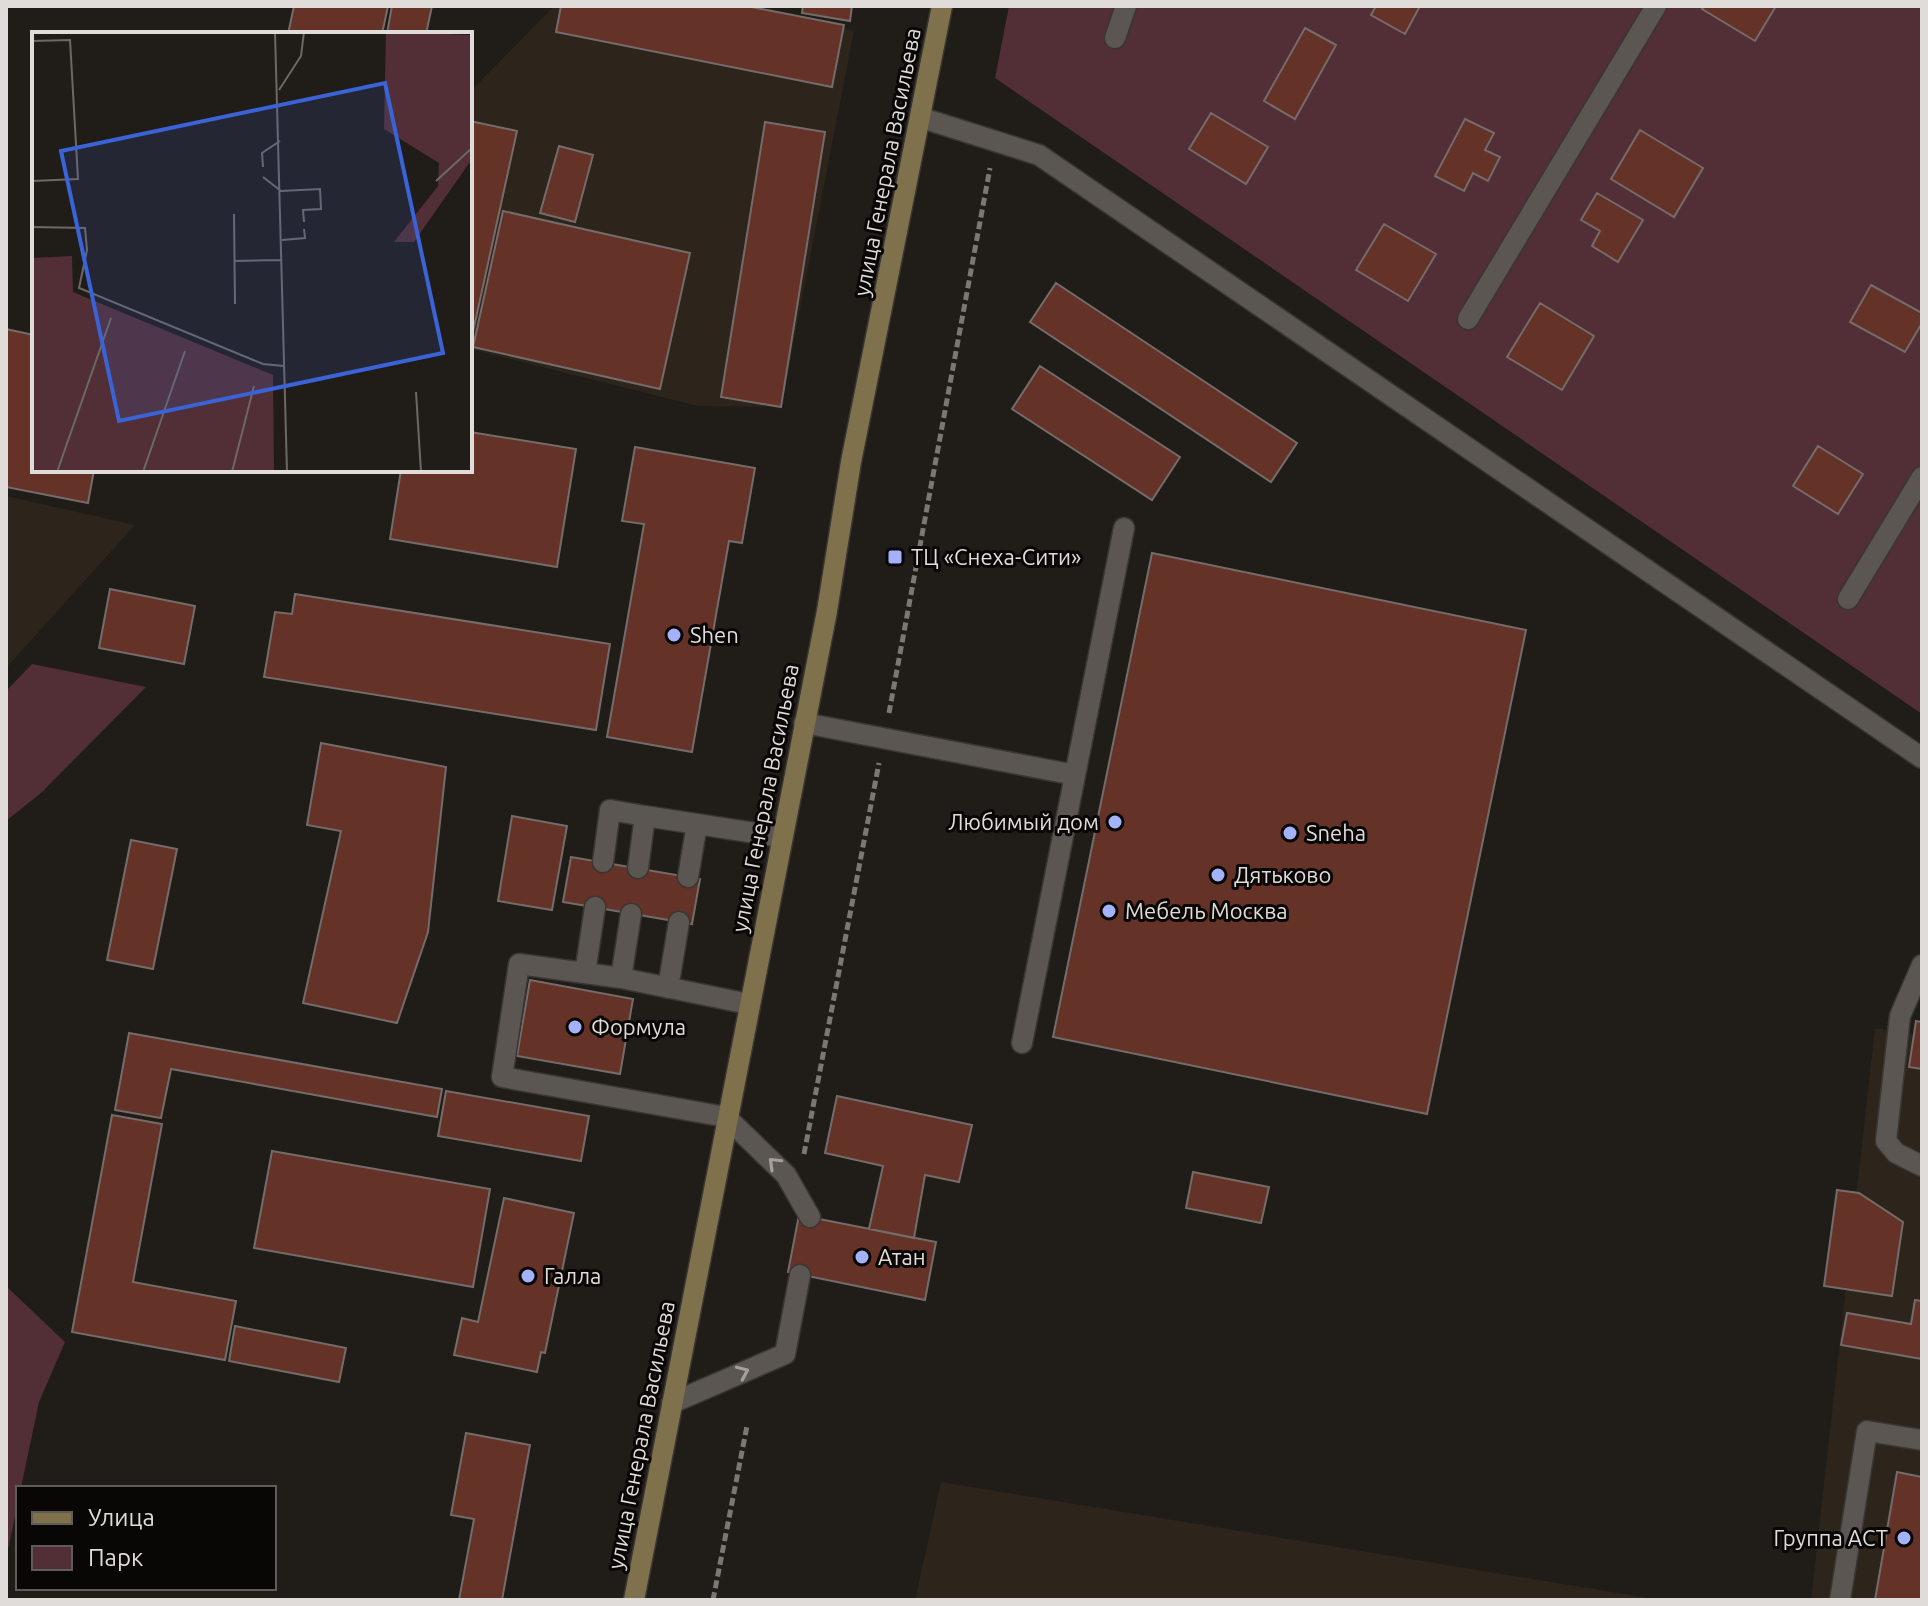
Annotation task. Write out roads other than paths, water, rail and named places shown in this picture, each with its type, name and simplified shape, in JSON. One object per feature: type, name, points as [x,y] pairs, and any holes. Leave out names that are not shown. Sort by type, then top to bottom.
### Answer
[{"type":"main road","name":"улица Генерала Васильева","points":[[634,1600],[827,611],[851,462],[942,6]]},
{"type":"lane","points":[[1115,38],[1126,6]]},
{"type":"lane","points":[[1468,319],[1656,6]]},
{"type":"lane","points":[[922,118],[1039,155],[1922,758]]},
{"type":"lane","points":[[1848,599],[1922,477]]},
{"type":"lane","points":[[1022,1043],[1124,528]]},
{"type":"lane","points":[[804,723],[1075,775]]},
{"type":"lane","points":[[603,862],[610,810],[781,837]]},
{"type":"lane","points":[[638,868],[645,816]]},
{"type":"lane","points":[[688,877],[697,824]]},
{"type":"lane","points":[[585,973],[595,907]]},
{"type":"lane","points":[[621,978],[631,914]]},
{"type":"lane","points":[[668,988],[679,922]]},
{"type":"lane","points":[[749,1004],[621,978],[519,964],[502,1077],[726,1117],[786,1175],[810,1217]]},
{"type":"lane","points":[[1922,965],[1900,1016],[1886,1141],[1896,1153],[1922,1166]]},
{"type":"lane","points":[[672,1403],[785,1354],[800,1275]]},
{"type":"lane","points":[[1840,1600],[1867,1431],[1922,1440]]},
{"type":"place","name":"ТЦ «Снеха-Сити»","points":[[895,557]]},
{"type":"place","name":"Shen","points":[[674,635]]},
{"type":"place","name":"Любимый дом","points":[[1115,822]]},
{"type":"place","name":"Sneha","points":[[1290,833]]},
{"type":"place","name":"Дятьково","points":[[1218,875]]},
{"type":"place","name":"Мебель Москва","points":[[1109,911]]},
{"type":"place","name":"Формула","points":[[575,1027]]},
{"type":"place","name":"Атан","points":[[862,1257]]},
{"type":"place","name":"Галла","points":[[528,1276]]},
{"type":"place","name":"Группа АСТ","points":[[1904,1538]]}]
